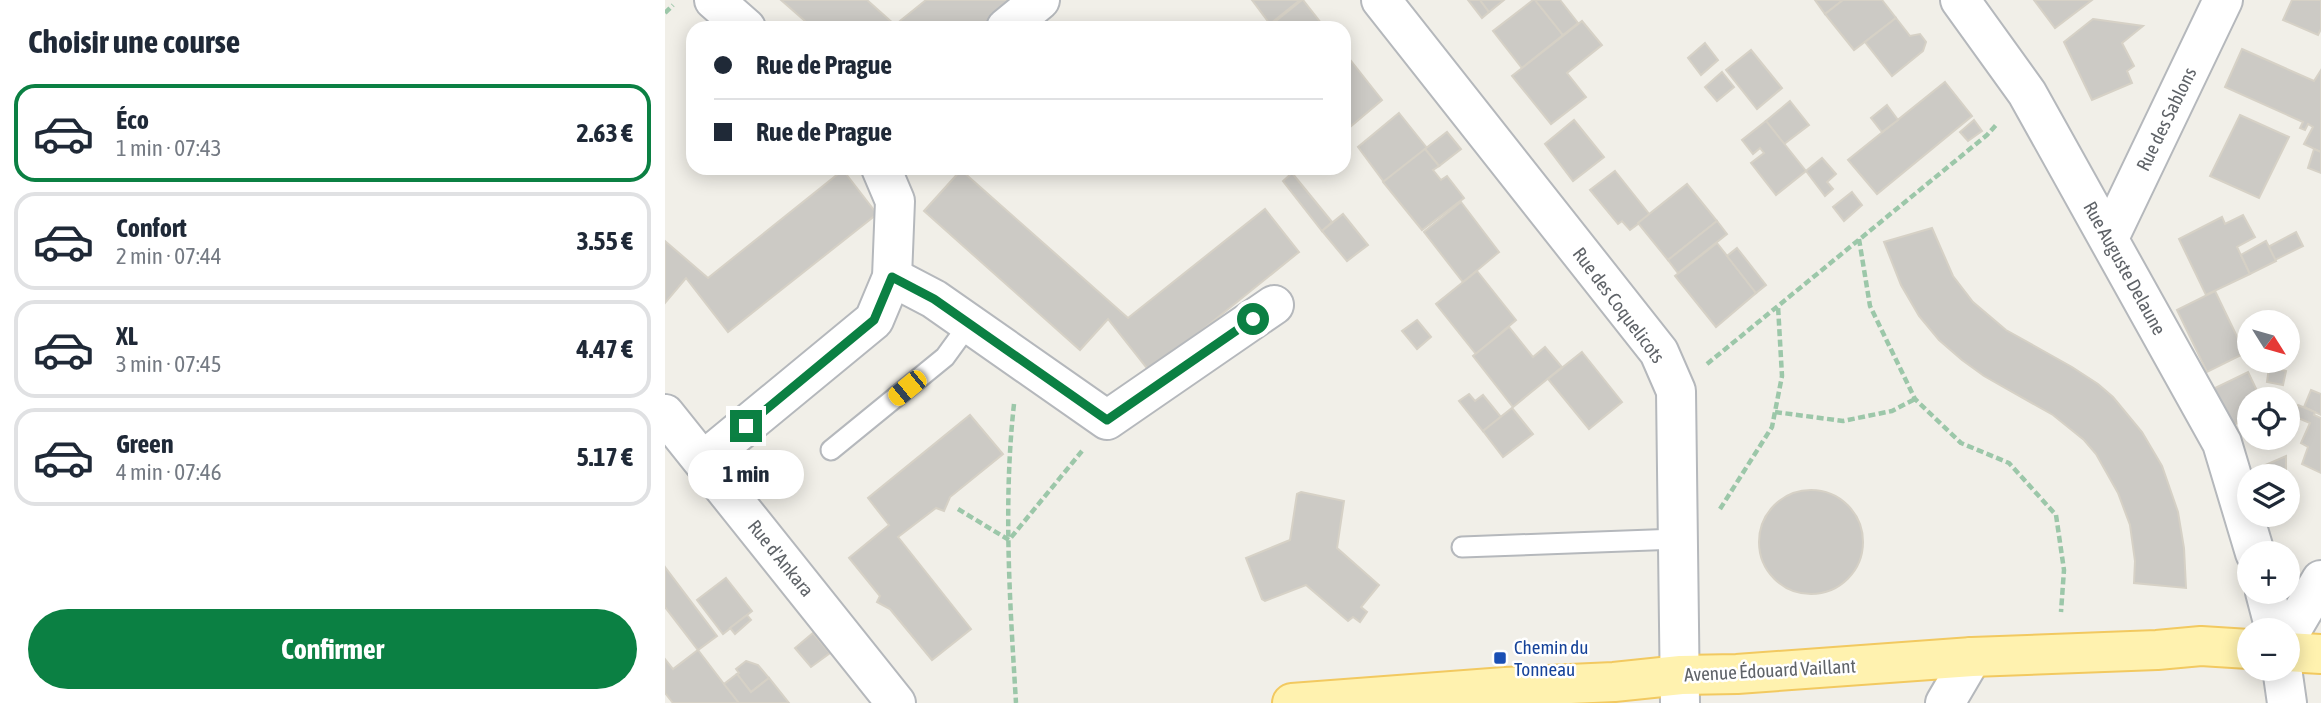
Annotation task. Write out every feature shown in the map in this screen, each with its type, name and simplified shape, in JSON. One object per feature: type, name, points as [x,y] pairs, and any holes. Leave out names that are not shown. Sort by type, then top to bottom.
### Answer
[{"type":"main road","name":"Avenue Édouard Vaillant","points":[[1292,703],[1505,687],[1614,682],[1680,689],[1737,674],[1972,657],[2201,646],[2237,648]]},
{"type":"street","points":[[714,0],[737,21]]},
{"type":"street","points":[[1014,21],[1040,0]]},
{"type":"street","name":"Rue des Coquelicots","points":[[1381,0],[1659,352],[1676,391],[1680,689]]},
{"type":"street","name":"Rue Auguste Delaune","points":[[1960,0],[2027,93],[2222,443],[2251,541]]},
{"type":"street","name":"Rue des Sablons","points":[[2109,238],[2223,0]]},
{"type":"street","points":[[703,461],[874,320],[892,277],[895,201],[884,175]]},
{"type":"street","points":[[892,277],[934,299],[1107,420],[1274,305]]},
{"type":"street","name":"Rue d'Ankara","points":[[665,414],[896,703]]},
{"type":"street","points":[[2300,644],[2321,580]]},
{"type":"street","points":[[1945,703],[1972,657]]},
{"type":"street","points":[[2287,703],[2291,681]]},
{"type":"lane","points":[[831,450],[945,358],[969,324]]},
{"type":"lane","points":[[1462,547],[1678,539]]},
{"type":"path","points":[[1676,391],[1987,135],[2027,93]]},
{"type":"path","points":[[1859,239],[1870,306],[1915,398],[1962,443],[2009,463],[2056,515],[2064,570],[2059,654]]},
{"type":"path","points":[[1678,539],[1717,512],[1772,427],[1782,376],[1778,305]]},
{"type":"path","points":[[1016,703],[1009,540],[1010,443],[1019,358]]},
{"type":"path","points":[[1775,412],[1843,421],[1892,411],[1915,398]]},
{"type":"path","points":[[1009,540],[1107,420]]},
{"type":"path","points":[[958,509],[1009,540]]},
{"type":"building","points":[[781,0],[867,0],[891,21],[805,21]]},
{"type":"building","points":[[926,0],[1015,0],[989,21],[900,21]]},
{"type":"building","points":[[1252,0],[1300,0],[1274,21],[1268,21]]},
{"type":"building","points":[[1302,0],[1320,21],[1276,21]]},
{"type":"building","points":[[1468,0],[1480,0],[1489,12],[1482,18]]},
{"type":"building","points":[[1480,0],[1504,0],[1489,12]]},
{"type":"building","points":[[1533,0],[1563,35],[1522,68],[1493,31]]},
{"type":"building","points":[[1535,0],[1560,0],[1578,23],[1563,35]]},
{"type":"building","points":[[1815,0],[1843,0],[1825,14]]},
{"type":"building","points":[[1843,0],[1882,0],[1896,18],[1854,50],[1825,14]]},
{"type":"building","points":[[2034,0],[2092,0],[2055,28]]},
{"type":"building","points":[[2292,0],[2321,0],[2321,29],[2318,35],[2283,20]]},
{"type":"building","points":[[1896,18],[1910,36],[1920,34],[1926,42],[1923,51],[1892,76],[1865,42]]},
{"type":"building","points":[[2093,19],[2143,26],[2122,43],[2134,66],[2127,71],[2132,83],[2092,100],[2064,42]]},
{"type":"building","points":[[1582,21],[1602,45],[1567,73],[1586,97],[1551,124],[1512,76]]},
{"type":"building","points":[[1705,43],[1718,60],[1701,75],[1688,58]]},
{"type":"building","points":[[2242,49],[2314,81],[2321,70],[2321,152],[2304,144],[2313,127],[2308,124],[2305,130],[2300,128],[2303,122],[2225,87]]},
{"type":"building","points":[[1751,50],[1782,88],[1757,109],[1726,70]]},
{"type":"building","points":[[1351,61],[1382,100],[1351,126]]},
{"type":"building","points":[[1722,72],[1734,87],[1717,101],[1705,87]]},
{"type":"building","points":[[1945,82],[1972,116],[1877,194],[1848,160]]},
{"type":"building","points":[[1790,101],[1809,125],[1784,144],[1766,121]]},
{"type":"building","points":[[1887,105],[1898,120],[1882,132],[1871,118]]},
{"type":"building","points":[[1399,113],[1427,148],[1384,182],[1358,147]]},
{"type":"building","points":[[2240,115],[2289,137],[2259,198],[2210,176]]},
{"type":"building","points":[[1574,120],[1604,157],[1573,181],[1545,144]]},
{"type":"building","points":[[1974,120],[1982,131],[1968,141],[1960,132]]},
{"type":"building","points":[[1766,121],[1806,171],[1776,195],[1751,163],[1764,153],[1760,148],[1753,154],[1742,140]]},
{"type":"building","points":[[1447,132],[1461,149],[1439,166],[1425,149]]},
{"type":"building","points":[[1425,149],[1439,166],[1433,170],[1441,180],[1447,176],[1464,198],[1422,230],[1383,182]]},
{"type":"building","points":[[2314,149],[2321,152],[2321,173],[2308,168]]},
{"type":"building","points":[[1822,158],[1836,174],[1827,182],[1833,189],[1825,196],[1806,171]]},
{"type":"building","points":[[1615,171],[1650,215],[1630,230],[1622,221],[1618,224],[1590,190]]},
{"type":"building","points":[[837,175],[847,175],[877,214],[728,332],[686,278],[665,303],[665,241],[708,278]]},
{"type":"building","points":[[956,175],[967,175],[1128,318],[1265,209],[1299,252],[1150,372],[1108,319],[1080,350],[924,211]]},
{"type":"building","points":[[1294,175],[1332,222],[1322,231],[1283,181]]},
{"type":"building","points":[[1687,184],[1717,221],[1668,260],[1638,223]]},
{"type":"building","points":[[1852,192],[1862,205],[1844,221],[1833,207]]},
{"type":"building","points":[[1461,202],[1499,252],[1463,282],[1424,232]]},
{"type":"building","points":[[1343,214],[1368,245],[1347,261],[1322,231]]},
{"type":"building","points":[[2243,215],[2255,237],[2237,247],[2250,274],[2206,295],[2179,239],[2222,217],[2225,224]]},
{"type":"building","points":[[1717,221],[1727,234],[1678,273],[1668,260]]},
{"type":"building","points":[[1932,228],[1953,276],[1973,302],[2006,330],[2098,384],[2113,397],[2142,432],[2162,466],[2178,512],[2184,548],[2186,588],[2134,583],[2135,561],[2130,525],[2118,493],[2096,454],[2084,440],[2053,415],[1984,376],[1962,360],[1939,340],[1919,316],[1901,285],[1884,242]]},
{"type":"building","points":[[2296,232],[2303,246],[2275,260],[2268,247]]},
{"type":"building","points":[[2266,241],[2276,261],[2250,274],[2241,255]]},
{"type":"building","points":[[1717,243],[1756,293],[1716,327],[1675,276]]},
{"type":"building","points":[[1737,248],[1766,285],[1756,293],[1727,256]]},
{"type":"building","points":[[1477,271],[1516,320],[1476,354],[1436,304]]},
{"type":"building","points":[[2215,291],[2237,336],[2237,357],[2207,372],[2177,310]]},
{"type":"building","points":[[1417,320],[1431,337],[1417,349],[1402,331]]},
{"type":"building","points":[[1509,327],[1533,357],[1545,347],[1562,367],[1513,407],[1473,356]]},
{"type":"building","points":[[1582,352],[1622,402],[1589,429],[1548,379]]},
{"type":"building","points":[[2246,373],[2248,373],[2255,387],[2237,387],[2237,423],[2229,427],[2211,390]]},
{"type":"building","points":[[2268,373],[2286,373],[2283,385],[2267,382]]},
{"type":"building","points":[[2311,390],[2321,394],[2321,415],[2304,407]]},
{"type":"building","points":[[1469,394],[1475,401],[1483,395],[1501,417],[1483,431],[1459,401]]},
{"type":"building","points":[[2300,406],[2315,412],[2314,415],[2321,418],[2321,473],[2302,464],[2308,447],[2301,443],[2310,423],[2300,419]]},
{"type":"building","points":[[1512,408],[1533,434],[1503,457],[1483,431]]},
{"type":"building","points":[[970,415],[1003,454],[950,497],[944,511],[936,508],[898,537],[971,629],[932,660],[890,609],[877,602],[880,596],[849,558],[889,525],[868,498]]},
{"type":"building","points":[[2286,456],[2286,464],[2268,464]]},
{"type":"building","points":[[1811,490],[1831,494],[1848,505],[1859,522],[1863,542],[1859,562],[1848,579],[1831,590],[1811,594],[1791,590],[1774,579],[1763,562],[1759,542],[1763,522],[1774,505],[1791,494]]},
{"type":"building","points":[[1301,492],[1344,501],[1337,548],[1379,585],[1361,607],[1367,612],[1360,622],[1353,617],[1348,621],[1306,585],[1265,601],[1262,599],[1246,558],[1290,540],[1297,494]]},
{"type":"building","points":[[665,567],[717,636],[698,650],[665,607]]},
{"type":"building","points":[[726,578],[752,611],[723,634],[697,600]]},
{"type":"building","points":[[747,615],[751,620],[735,634],[730,628]]},
{"type":"building","points":[[813,633],[830,653],[811,667],[795,648]]},
{"type":"building","points":[[698,650],[739,703],[673,703],[665,693],[665,659],[673,669]]},
{"type":"building","points":[[746,661],[758,665],[769,678],[751,692],[736,669]]},
{"type":"building","points":[[737,674],[751,692],[769,678],[789,703],[739,703],[724,684]]},
{"type":"place","name":"Chemin du Tonneau","points":[[1500,658]]},
{"type":"route","points":[[746,426],[874,320],[892,277],[934,299],[1107,420],[1253,319]]}]
